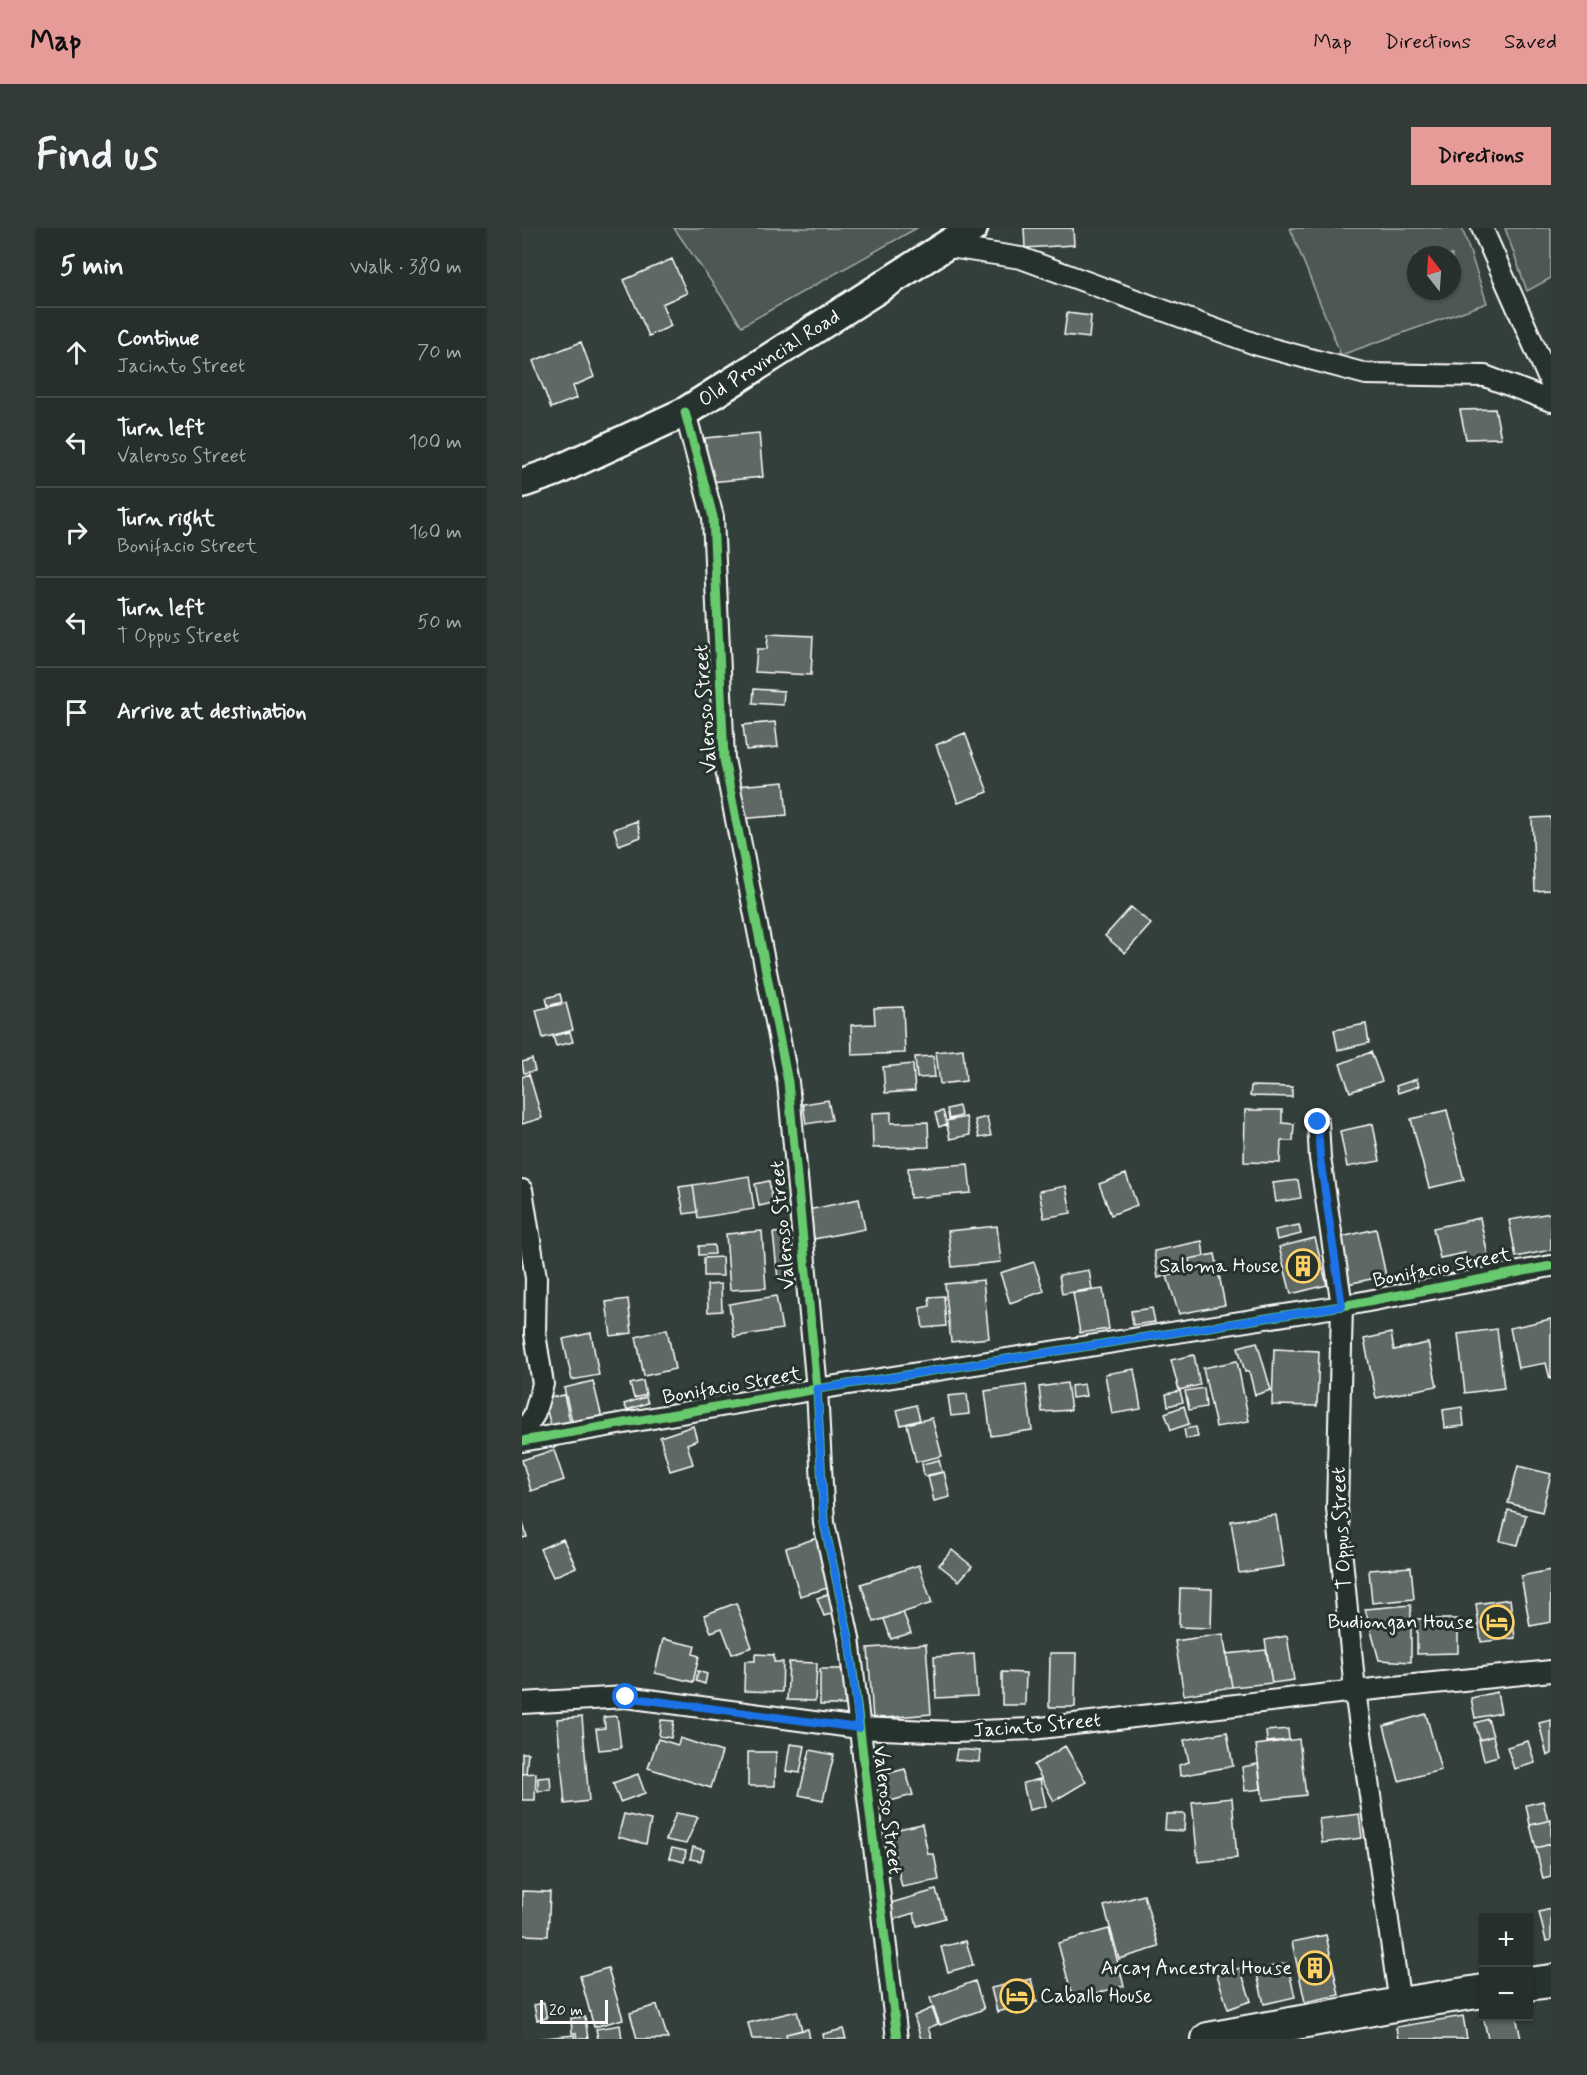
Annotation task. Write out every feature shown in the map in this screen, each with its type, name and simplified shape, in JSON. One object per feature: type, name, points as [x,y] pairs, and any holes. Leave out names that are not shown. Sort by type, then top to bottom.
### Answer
[{"type":"main road","name":"Old Provincial Road","points":[[522,483],[554,472],[685,412],[973,228]]},
{"type":"main road","points":[[1533,1983],[1551,1981]]},
{"type":"main road","points":[[1208,2039],[1479,1992]]},
{"type":"street","points":[[1482,228],[1551,384]]},
{"type":"street","points":[[943,246],[1020,258],[1258,345],[1366,374],[1485,376],[1551,400]]},
{"type":"street","name":"Valeroso Street","points":[[685,412],[713,517],[724,759],[788,1082],[817,1389],[824,1523],[849,1638],[897,2039]]},
{"type":"street","name":"T Oppus Street","points":[[1318,1122],[1320,1158],[1342,1306],[1336,1508],[1355,1691],[1400,2004]]},
{"type":"street","points":[[522,1190],[536,1278],[535,1334],[543,1384],[534,1415],[522,1434]]},
{"type":"street","name":"Bonifacio Street","points":[[522,1441],[817,1389],[1342,1306],[1551,1266]]},
{"type":"street","name":"Jacinto Street","points":[[522,1703],[626,1697],[859,1728],[953,1732],[1032,1729],[1355,1691],[1551,1671]]},
{"type":"shaded area","points":[[674,228],[917,228],[742,326]]},
{"type":"shaded area","points":[[1290,228],[1462,228],[1487,303],[1341,355]]},
{"type":"shaded area","points":[[1505,228],[1551,228],[1551,278],[1527,291]]},
{"type":"building","points":[[1024,228],[1073,228],[1074,245],[1025,248]]},
{"type":"building","points":[[672,259],[687,293],[662,304],[671,326],[649,336],[624,280]]},
{"type":"building","points":[[1067,313],[1091,316],[1089,338],[1064,335]]},
{"type":"building","points":[[581,342],[594,377],[573,386],[577,398],[551,408],[533,361]]},
{"type":"building","points":[[1495,409],[1501,438],[1466,439],[1460,410]]},
{"type":"building","points":[[759,433],[763,477],[710,482],[705,438]]},
{"type":"building","points":[[768,634],[813,636],[811,675],[755,672],[757,649],[767,649]]},
{"type":"building","points":[[754,689],[784,691],[783,705],[753,703]]},
{"type":"building","points":[[775,722],[778,747],[746,750],[743,725]]},
{"type":"building","points":[[965,733],[988,792],[958,803],[936,745]]},
{"type":"building","points":[[784,782],[787,815],[740,819],[737,786]]},
{"type":"building","points":[[1551,817],[1551,890],[1535,891],[1532,818]]},
{"type":"building","points":[[637,821],[641,837],[619,845],[614,829]]},
{"type":"building","points":[[1131,907],[1151,924],[1125,953],[1105,936]]},
{"type":"building","points":[[560,994],[562,1002],[548,1006],[546,998]]},
{"type":"building","points":[[566,1003],[573,1030],[543,1038],[536,1010]]},
{"type":"building","points":[[903,1007],[905,1053],[852,1055],[851,1025],[875,1024],[874,1008]]},
{"type":"building","points":[[1366,1024],[1369,1043],[1338,1050],[1334,1030]]},
{"type":"building","points":[[570,1032],[573,1042],[556,1046],[553,1036]]},
{"type":"building","points":[[963,1049],[966,1081],[940,1084],[936,1052]]},
{"type":"building","points":[[1371,1052],[1382,1081],[1350,1092],[1340,1064]]},
{"type":"building","points":[[933,1056],[935,1077],[917,1078],[915,1057]]},
{"type":"building","points":[[532,1059],[535,1071],[524,1073],[522,1062]]},
{"type":"building","points":[[913,1064],[915,1091],[885,1093],[883,1067]]},
{"type":"building","points":[[529,1074],[542,1118],[522,1124],[522,1077]]},
{"type":"building","points":[[1417,1079],[1419,1086],[1398,1093],[1396,1086]]},
{"type":"building","points":[[1251,1086],[1292,1087],[1292,1097],[1250,1096]]},
{"type":"building","points":[[828,1100],[832,1120],[806,1124],[803,1104]]},
{"type":"building","points":[[959,1106],[961,1116],[949,1119],[947,1109]]},
{"type":"building","points":[[1245,1110],[1282,1110],[1282,1123],[1294,1124],[1293,1141],[1281,1141],[1280,1163],[1244,1162]]},
{"type":"building","points":[[1447,1110],[1464,1180],[1429,1188],[1411,1119]]},
{"type":"building","points":[[943,1111],[947,1124],[939,1127],[935,1113]]},
{"type":"building","points":[[891,1112],[891,1123],[928,1122],[929,1147],[873,1148],[872,1113]]},
{"type":"building","points":[[966,1117],[970,1135],[950,1139],[946,1121]]},
{"type":"building","points":[[987,1117],[991,1136],[979,1138],[975,1120]]},
{"type":"building","points":[[1373,1124],[1380,1161],[1347,1167],[1340,1131]]},
{"type":"building","points":[[968,1164],[971,1193],[910,1198],[908,1168]]},
{"type":"building","points":[[1126,1174],[1137,1205],[1111,1215],[1099,1184]]},
{"type":"building","points":[[749,1176],[754,1209],[698,1218],[693,1185]]},
{"type":"building","points":[[1298,1180],[1301,1198],[1276,1202],[1273,1183]]},
{"type":"building","points":[[769,1181],[773,1203],[759,1206],[755,1184]]},
{"type":"building","points":[[693,1185],[697,1212],[684,1214],[679,1187]]},
{"type":"building","points":[[1066,1186],[1071,1213],[1044,1218],[1039,1191]]},
{"type":"building","points":[[859,1199],[865,1229],[814,1239],[808,1210]]},
{"type":"building","points":[[1551,1213],[1551,1250],[1516,1257],[1509,1220]]},
{"type":"building","points":[[1480,1218],[1490,1265],[1469,1269],[1465,1253],[1440,1258],[1433,1228]]},
{"type":"building","points":[[1299,1225],[1301,1234],[1277,1240],[1275,1230]]},
{"type":"building","points":[[997,1226],[1001,1262],[952,1267],[948,1231]]},
{"type":"building","points":[[1376,1229],[1386,1276],[1347,1284],[1337,1238]]},
{"type":"building","points":[[762,1231],[766,1288],[730,1290],[726,1234]]},
{"type":"building","points":[[788,1232],[792,1277],[778,1279],[773,1233]]},
{"type":"building","name":"Saloma House","points":[[1315,1238],[1327,1285],[1291,1294],[1279,1247]]},
{"type":"building","points":[[1202,1241],[1204,1256],[1189,1259],[1191,1269],[1158,1278],[1154,1251]]},
{"type":"building","points":[[714,1245],[715,1254],[699,1255],[699,1246]]},
{"type":"building","points":[[1215,1254],[1225,1305],[1179,1314],[1167,1276],[1191,1269],[1189,1259]]},
{"type":"building","points":[[722,1257],[723,1276],[704,1276],[704,1258]]},
{"type":"building","points":[[1034,1262],[1044,1291],[1010,1303],[1000,1273]]},
{"type":"building","points":[[1089,1270],[1092,1289],[1062,1294],[1059,1275]]},
{"type":"building","points":[[983,1280],[989,1338],[951,1342],[945,1284]]},
{"type":"building","points":[[721,1284],[722,1311],[708,1312],[707,1285]]},
{"type":"building","points":[[1103,1289],[1109,1329],[1080,1333],[1073,1293]]},
{"type":"building","points":[[776,1296],[782,1329],[734,1337],[729,1304]]},
{"type":"building","points":[[944,1296],[946,1326],[923,1328],[920,1308],[930,1306],[929,1297]]},
{"type":"building","points":[[628,1299],[632,1333],[611,1336],[606,1302]]},
{"type":"building","points":[[1152,1308],[1155,1322],[1133,1325],[1131,1311]]},
{"type":"building","points":[[1551,1319],[1550,1379],[1546,1363],[1518,1368],[1510,1328]]},
{"type":"building","points":[[667,1329],[675,1369],[644,1376],[636,1337]]},
{"type":"building","points":[[1497,1329],[1504,1388],[1465,1393],[1458,1334]]},
{"type":"building","points":[[591,1333],[599,1375],[572,1380],[563,1339]]},
{"type":"building","points":[[1391,1333],[1394,1350],[1428,1343],[1437,1386],[1376,1398],[1364,1339]]},
{"type":"building","points":[[1257,1342],[1271,1390],[1255,1395],[1249,1371],[1245,1372],[1238,1347]]},
{"type":"building","points":[[1274,1349],[1319,1351],[1317,1406],[1272,1405]]},
{"type":"building","points":[[1194,1355],[1200,1385],[1179,1390],[1171,1360]]},
{"type":"building","points":[[1237,1361],[1249,1421],[1216,1427],[1203,1368]]},
{"type":"building","points":[[1134,1369],[1141,1409],[1112,1414],[1105,1374]]},
{"type":"building","points":[[593,1381],[602,1418],[573,1425],[564,1388]]},
{"type":"building","points":[[643,1381],[646,1395],[634,1398],[630,1384]]},
{"type":"building","points":[[1067,1383],[1071,1410],[1042,1412],[1039,1387]]},
{"type":"building","points":[[1084,1384],[1086,1396],[1072,1398],[1071,1386]]},
{"type":"building","points":[[1026,1385],[1032,1430],[991,1436],[985,1391]]},
{"type":"building","points":[[1204,1388],[1206,1407],[1189,1410],[1185,1391]]},
{"type":"building","points":[[1180,1391],[1183,1402],[1168,1406],[1166,1394]]},
{"type":"building","points":[[967,1394],[969,1414],[951,1416],[948,1396]]},
{"type":"building","points":[[564,1395],[571,1426],[552,1430],[544,1399]]},
{"type":"building","points":[[646,1397],[648,1403],[627,1410],[624,1404]]},
{"type":"building","points":[[916,1405],[920,1420],[901,1425],[897,1410]]},
{"type":"building","points":[[1184,1406],[1189,1424],[1171,1430],[1165,1413]]},
{"type":"building","points":[[1462,1407],[1464,1426],[1445,1428],[1443,1410]]},
{"type":"building","points":[[932,1418],[942,1456],[916,1462],[907,1424]]},
{"type":"building","points":[[693,1426],[697,1440],[687,1444],[693,1464],[670,1471],[660,1437]]},
{"type":"building","points":[[1196,1427],[1198,1437],[1186,1439],[1184,1429]]},
{"type":"building","points":[[554,1450],[564,1480],[531,1491],[522,1460]]},
{"type":"building","points":[[939,1460],[942,1472],[924,1476],[922,1464]]},
{"type":"building","points":[[1518,1466],[1551,1474],[1542,1512],[1508,1503]]},
{"type":"building","points":[[944,1472],[950,1497],[934,1501],[928,1476]]},
{"type":"building","points":[[1508,1510],[1526,1515],[1518,1545],[1500,1541]]},
{"type":"building","points":[[1276,1515],[1284,1566],[1239,1573],[1231,1521]]},
{"type":"building","points":[[522,1520],[527,1537],[522,1538]]},
{"type":"building","points":[[817,1538],[831,1587],[800,1596],[786,1548]]},
{"type":"building","points":[[563,1539],[576,1567],[553,1577],[540,1549]]},
{"type":"building","points":[[952,1550],[972,1566],[959,1581],[939,1565]]},
{"type":"building","points":[[919,1565],[932,1603],[874,1622],[861,1584]]},
{"type":"building","points":[[1411,1567],[1414,1599],[1372,1603],[1369,1570]]},
{"type":"building","points":[[1551,1570],[1551,1622],[1530,1626],[1521,1576]]},
{"type":"building","points":[[1180,1588],[1212,1589],[1211,1628],[1179,1627]]},
{"type":"building","points":[[831,1593],[837,1612],[824,1616],[817,1598]]},
{"type":"building","points":[[1510,1599],[1515,1638],[1481,1642],[1476,1604]]},
{"type":"building","points":[[736,1603],[752,1647],[732,1654],[722,1628],[711,1632],[704,1615]]},
{"type":"building","points":[[1411,1605],[1411,1662],[1379,1660],[1365,1609]]},
{"type":"building","points":[[903,1612],[911,1633],[891,1639],[884,1619]]},
{"type":"building","points":[[1417,1619],[1458,1619],[1458,1653],[1417,1654]]},
{"type":"building","points":[[1223,1634],[1232,1687],[1184,1695],[1175,1641]]},
{"type":"building","points":[[1287,1636],[1294,1680],[1272,1683],[1265,1640]]},
{"type":"building","points":[[663,1639],[695,1646],[693,1654],[699,1656],[693,1682],[655,1673]]},
{"type":"building","points":[[926,1644],[931,1714],[873,1719],[868,1648]]},
{"type":"building","points":[[1266,1650],[1272,1683],[1232,1687],[1226,1654]]},
{"type":"building","points":[[1050,1653],[1076,1653],[1075,1707],[1049,1707]]},
{"type":"building","points":[[755,1654],[774,1655],[774,1662],[783,1662],[782,1692],[744,1691],[745,1661],[755,1661]]},
{"type":"building","points":[[974,1654],[977,1696],[936,1698],[934,1657]]},
{"type":"building","points":[[789,1662],[817,1663],[815,1701],[787,1700]]},
{"type":"building","points":[[820,1669],[846,1669],[845,1705],[820,1705]]},
{"type":"building","points":[[698,1671],[707,1674],[705,1684],[696,1681]]},
{"type":"building","points":[[1002,1672],[1026,1673],[1025,1705],[1002,1705]]},
{"type":"building","points":[[1497,1692],[1501,1713],[1475,1718],[1471,1698]]},
{"type":"building","points":[[1426,1714],[1441,1770],[1399,1781],[1384,1726]]},
{"type":"building","points":[[617,1716],[621,1748],[599,1750],[596,1729],[605,1728],[604,1717]]},
{"type":"building","points":[[582,1717],[589,1801],[565,1804],[557,1719]]},
{"type":"building","points":[[1488,1719],[1493,1736],[1480,1740],[1475,1723]]},
{"type":"building","points":[[661,1720],[674,1721],[671,1738],[659,1736]]},
{"type":"building","points":[[1551,1720],[1551,1754],[1547,1755],[1539,1723]]},
{"type":"building","points":[[1288,1729],[1289,1740],[1267,1742],[1266,1731]]},
{"type":"building","points":[[1227,1732],[1233,1766],[1180,1776],[1179,1765],[1189,1762],[1184,1740]]},
{"type":"building","points":[[1493,1736],[1498,1756],[1484,1760],[1479,1740]]},
{"type":"building","points":[[680,1738],[722,1752],[711,1788],[648,1768],[658,1739],[678,1745]]},
{"type":"building","points":[[1299,1739],[1306,1795],[1263,1800],[1256,1745]]},
{"type":"building","points":[[1528,1741],[1535,1763],[1514,1769],[1507,1747]]},
{"type":"building","points":[[790,1744],[805,1746],[800,1773],[786,1771]]},
{"type":"building","points":[[1065,1746],[1086,1782],[1054,1801],[1034,1765]]},
{"type":"building","points":[[957,1749],[980,1751],[979,1762],[955,1760]]},
{"type":"building","points":[[810,1750],[834,1755],[823,1800],[799,1795]]},
{"type":"building","points":[[748,1752],[776,1752],[775,1786],[748,1786]]},
{"type":"building","points":[[522,1753],[528,1753],[526,1774],[522,1774]]},
{"type":"building","points":[[1258,1764],[1261,1789],[1245,1791],[1242,1767]]},
{"type":"building","points":[[905,1769],[913,1795],[890,1801],[882,1775]]},
{"type":"building","points":[[536,1773],[535,1800],[522,1800],[522,1774]]},
{"type":"building","points":[[638,1774],[645,1793],[620,1802],[613,1783]]},
{"type":"building","points":[[550,1777],[551,1790],[538,1791],[538,1778]]},
{"type":"building","points":[[1040,1779],[1046,1806],[1029,1810],[1023,1783]]},
{"type":"building","points":[[1232,1798],[1237,1858],[1198,1862],[1192,1802]]},
{"type":"building","points":[[1543,1801],[1548,1821],[1530,1825],[1526,1805]]},
{"type":"building","points":[[676,1813],[698,1817],[686,1844],[666,1840]]},
{"type":"building","points":[[624,1814],[651,1820],[646,1844],[618,1837]]},
{"type":"building","points":[[1166,1814],[1185,1814],[1184,1831],[1165,1830]]},
{"type":"building","points":[[1359,1814],[1362,1838],[1322,1843],[1319,1819]]},
{"type":"building","points":[[1551,1820],[1551,1844],[1536,1848],[1530,1825]]},
{"type":"building","points":[[922,1824],[928,1854],[934,1854],[939,1880],[902,1887],[889,1831]]},
{"type":"building","points":[[1551,1844],[1551,1877],[1543,1879],[1536,1848]]},
{"type":"building","points":[[693,1847],[704,1850],[701,1861],[690,1859]]},
{"type":"building","points":[[672,1848],[686,1851],[684,1862],[669,1858]]},
{"type":"building","points":[[936,1890],[945,1918],[917,1926],[914,1913],[891,1920],[887,1904]]},
{"type":"building","points":[[522,1891],[550,1892],[548,1936],[522,1935]]},
{"type":"building","points":[[1144,1895],[1159,1947],[1119,1959],[1104,1906]]},
{"type":"building","points":[[1551,1909],[1551,1940],[1546,1941],[1539,1912]]},
{"type":"building","points":[[1109,1929],[1124,1986],[1073,1999],[1058,1943]]},
{"type":"building","name":"Arcay Ancestral House","points":[[1326,1935],[1339,1995],[1305,2002],[1292,1942]]},
{"type":"building","points":[[966,1941],[973,1965],[948,1972],[941,1947]]},
{"type":"building","points":[[1287,1963],[1295,1997],[1264,2004],[1256,1970]]},
{"type":"building","points":[[608,1968],[623,2019],[594,2027],[580,1976]]},
{"type":"building","points":[[1240,1968],[1251,2001],[1228,2009],[1217,1975]]},
{"type":"building","points":[[1031,1979],[1037,2002],[997,2012],[991,1988]]},
{"type":"building","points":[[975,1981],[984,2009],[940,2025],[930,1998]]},
{"type":"building","points":[[544,2003],[547,2018],[537,2020],[534,2005]]},
{"type":"building","points":[[657,2005],[668,2039],[637,2039],[630,2013]]},
{"type":"building","points":[[932,2008],[938,2024],[928,2028],[932,2039],[921,2039],[914,2016]]},
{"type":"building","points":[[797,2011],[802,2030],[786,2034],[787,2039],[752,2039],[748,2023]]},
{"type":"building","points":[[1463,2016],[1467,2039],[1398,2039],[1396,2027]]},
{"type":"building","points":[[585,2017],[588,2039],[577,2039],[576,2033],[572,2033],[571,2018]]},
{"type":"building","points":[[1484,2021],[1517,2021],[1521,2039],[1488,2039]]},
{"type":"building","points":[[620,2025],[622,2039],[598,2039],[596,2029]]},
{"type":"building","points":[[808,2029],[810,2039],[787,2039],[786,2034]]},
{"type":"building","points":[[843,2029],[846,2039],[824,2039],[823,2034]]},
{"type":"building","points":[[574,2035],[575,2039],[535,2039]]},
{"type":"cycle path","points":[[685,412],[713,517],[724,759],[788,1082],[817,1389],[824,1523],[849,1638],[897,2039]]},
{"type":"cycle path","points":[[522,1441],[817,1389],[1342,1306],[1551,1266]]},
{"type":"place","name":"Saloma House","points":[[1303,1266]]},
{"type":"place","name":"Budiongan House","points":[[1497,1622]]},
{"type":"place","name":"Arcay Ancestral House","points":[[1315,1968]]},
{"type":"place","name":"Caballo House","points":[[1017,1996]]},
{"type":"route","points":[[626,1697],[859,1728],[849,1638],[824,1523],[817,1389],[1342,1306],[1320,1158],[1318,1122]]}]
